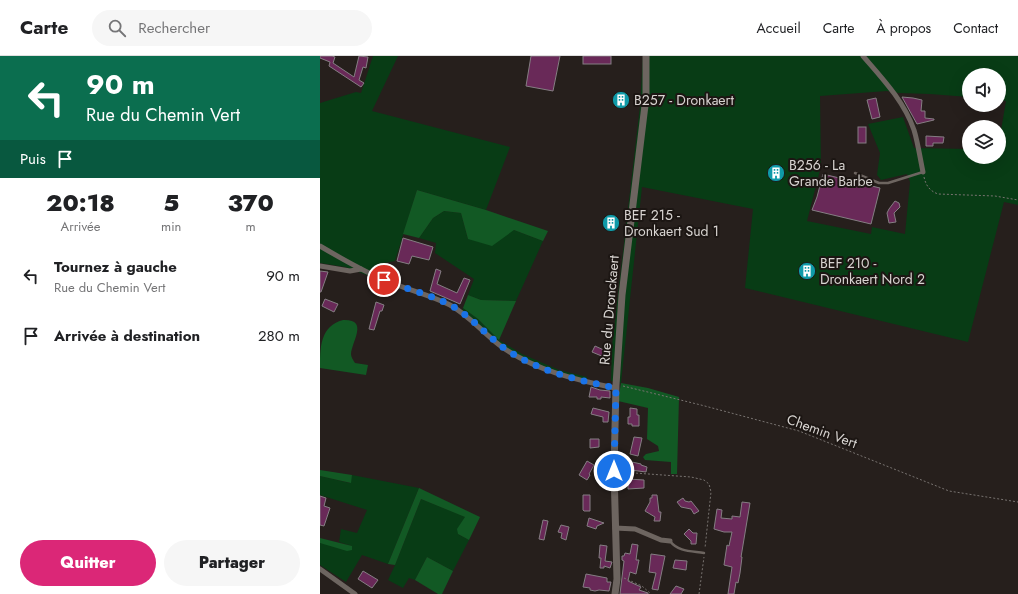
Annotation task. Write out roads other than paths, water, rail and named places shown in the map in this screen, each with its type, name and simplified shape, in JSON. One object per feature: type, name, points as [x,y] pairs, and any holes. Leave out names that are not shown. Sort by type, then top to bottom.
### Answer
[{"type":"main road","name":"Rue du Dronckaert","points":[[646,56],[646,96]]},
{"type":"main road","name":"Rue du Dronckaert","points":[[615,594],[617,576],[614,471],[616,387],[621,301],[649,79],[650,56]]},
{"type":"street","points":[[863,56],[891,90],[909,118],[916,138],[923,172]]},
{"type":"street","points":[[320,246],[361,269],[449,305],[467,316],[503,348],[536,366],[563,375],[616,387]]},
{"type":"street","points":[[320,266],[350,271],[361,269]]},
{"type":"street","points":[[615,528],[635,529],[661,540],[670,541]]},
{"type":"street","points":[[320,570],[355,594]]},
{"type":"lane","points":[[855,173],[879,183],[888,183],[923,172]]},
{"type":"lane","points":[[670,541],[673,546],[678,549],[704,553]]},
{"type":"place","name":"B257 - Dronkaert","points":[[621,100]]},
{"type":"place","name":"B256 - La Grande Barbe","points":[[776,173]]},
{"type":"place","name":"BEF 215 - Dronkaert Sud 1","points":[[611,223]]},
{"type":"place","name":"BEF 210 - Dronkaert Nord 2","points":[[807,271]]}]
